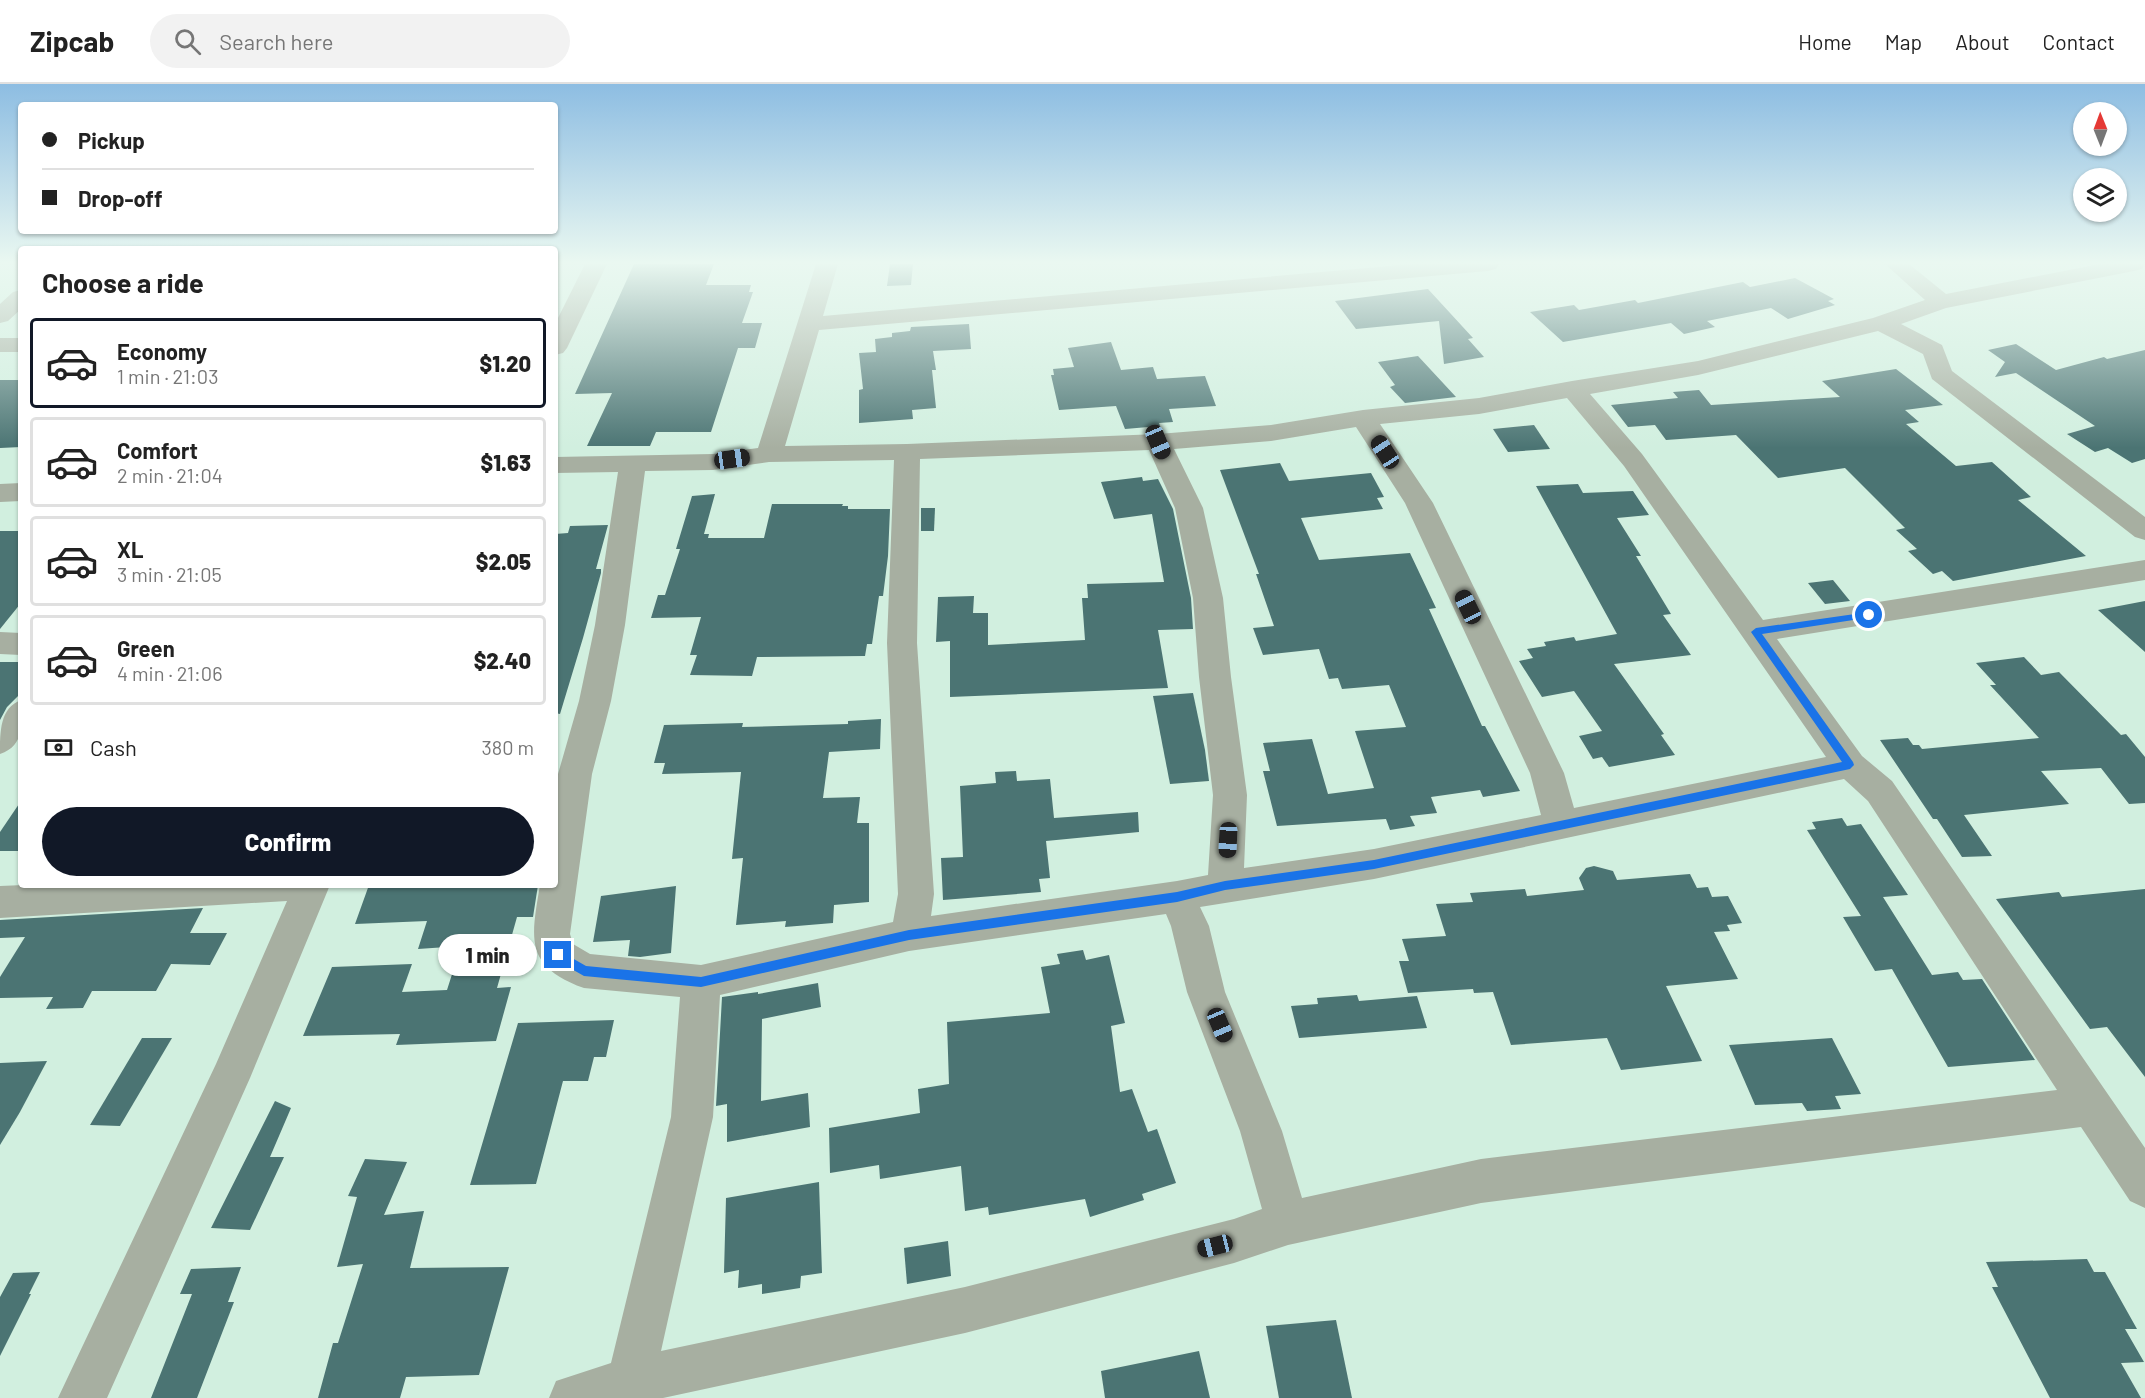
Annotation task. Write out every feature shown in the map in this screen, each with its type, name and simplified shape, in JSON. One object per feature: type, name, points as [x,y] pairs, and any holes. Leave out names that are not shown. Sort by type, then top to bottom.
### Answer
[{"type":"street","points":[[558,342],[566,325]]},
{"type":"street","points":[[769,454],[809,325]]},
{"type":"street","points":[[558,465],[713,462],[769,454],[907,452],[1158,442],[1270,433],[1363,418],[1479,406],[1572,388],[1698,368],[1872,325]]},
{"type":"street","points":[[1885,325],[1934,351],[1941,374],[2145,531]]},
{"type":"street","points":[[0,345],[18,345]]},
{"type":"street","points":[[1572,388],[1633,460],[1850,765],[1880,791],[2145,1186]]},
{"type":"street","points":[[1363,418],[1419,503],[1547,773],[1561,825]]},
{"type":"street","points":[[1158,442],[1188,508],[1199,548],[1208,598],[1215,677],[1230,795],[1225,886]]},
{"type":"street","points":[[907,452],[902,643],[916,894],[909,935]]},
{"type":"street","points":[[558,887],[575,774],[595,701],[610,625],[633,463]]},
{"type":"street","points":[[0,493],[18,492]]},
{"type":"street","points":[[1756,632],[2145,570]]},
{"type":"street","points":[[0,644],[18,644]]},
{"type":"street","points":[[0,741],[18,716]]},
{"type":"street","points":[[558,888],[551,934],[558,955],[584,971],[701,982],[909,935],[1177,897],[1225,886],[1374,864],[1850,765]]},
{"type":"street","points":[[0,902],[246,888]]},
{"type":"street","points":[[82,1398],[230,1078],[311,888]]},
{"type":"street","points":[[1177,897],[1190,926],[1206,992],[1261,1131],[1288,1223]]},
{"type":"street","points":[[630,1381],[692,1117],[701,982]]},
{"type":"street","points":[[573,1398],[630,1381],[964,1310],[1234,1241],[1288,1223],[1481,1181],[2091,1106]]},
{"type":"building","points":[[606,325],[761,325],[755,348],[738,348],[711,432],[656,432],[650,446],[587,446],[612,393],[575,394]]},
{"type":"building","points":[[969,325],[971,349],[933,351],[936,370],[932,370],[936,408],[912,410],[913,419],[859,423],[859,390],[863,389],[859,353],[876,352],[875,339],[892,337],[892,333],[910,331],[911,327]]},
{"type":"building","points":[[1353,325],[1394,325],[1356,329]]},
{"type":"building","points":[[1440,325],[1461,325],[1473,338],[1468,339],[1484,357],[1444,364]]},
{"type":"building","points":[[1545,325],[1658,325],[1563,342]]},
{"type":"building","points":[[1674,325],[1715,327],[1684,334]]},
{"type":"building","points":[[1111,342],[1121,370],[1153,367],[1157,379],[1205,376],[1216,406],[1169,409],[1173,422],[1159,423],[1160,426],[1125,429],[1116,406],[1059,410],[1051,375],[1054,375],[1053,369],[1074,367],[1068,348]]},
{"type":"building","points":[[2016,344],[2056,370],[2104,357],[2107,359],[2145,350],[2145,459],[2132,463],[2108,448],[2095,452],[2067,434],[2095,426],[2016,373],[1995,377],[2005,362],[1988,350]]},
{"type":"building","points":[[1418,356],[1456,397],[1405,403],[1390,387],[1395,385],[1378,362]]},
{"type":"building","points":[[1896,369],[1943,405],[1905,410],[1919,422],[1906,424],[1956,466],[1992,462],[2031,497],[2018,500],[2086,556],[1953,581],[1942,571],[1933,574],[1908,551],[1917,549],[1896,530],[1905,528],[1845,468],[1778,478],[1736,435],[1666,440],[1655,425],[1628,427],[1611,405],[1678,398],[1673,392],[1699,390],[1711,405],[1840,397],[1822,381]]},
{"type":"building","points":[[0,380],[18,380],[18,447],[0,448]]},
{"type":"building","points":[[1534,425],[1550,449],[1508,452],[1493,429]]},
{"type":"building","points":[[1280,463],[1289,481],[1371,473],[1384,497],[1377,498],[1383,509],[1301,518],[1319,560],[1410,553],[1436,608],[1429,609],[1482,726],[1485,726],[1520,791],[1483,797],[1480,790],[1431,797],[1437,813],[1410,816],[1415,826],[1390,830],[1386,819],[1277,826],[1263,771],[1270,771],[1263,743],[1312,739],[1328,794],[1374,788],[1355,731],[1406,727],[1389,685],[1342,689],[1338,678],[1329,679],[1319,649],[1263,655],[1253,628],[1274,626],[1256,574],[1259,574],[1220,470]]},
{"type":"building","points":[[1142,477],[1143,481],[1158,479],[1173,509],[1191,598],[1193,629],[1158,630],[1168,688],[950,697],[950,641],[936,642],[938,597],[974,596],[973,613],[988,613],[988,645],[1085,640],[1082,598],[1088,598],[1087,584],[1164,582],[1152,514],[1114,519],[1101,482]]},
{"type":"building","points":[[1578,484],[1583,493],[1633,491],[1649,515],[1617,518],[1641,556],[1636,556],[1671,614],[1663,615],[1691,655],[1614,664],[1664,734],[1661,735],[1675,755],[1609,767],[1602,757],[1593,759],[1579,736],[1602,731],[1574,691],[1542,697],[1519,661],[1533,658],[1527,649],[1546,646],[1544,642],[1574,637],[1576,641],[1617,634],[1536,486]]},
{"type":"building","points":[[715,494],[704,534],[709,534],[708,538],[764,538],[772,504],[843,504],[842,506],[848,506],[848,509],[890,509],[883,596],[879,596],[872,644],[867,644],[865,656],[757,657],[752,676],[690,675],[697,655],[690,655],[701,617],[651,618],[658,595],[665,595],[680,549],[676,549],[692,496]]},
{"type":"building","points":[[921,508],[935,508],[934,531],[921,531]]},
{"type":"building","points":[[608,525],[596,569],[601,569],[601,573],[560,714],[558,714],[558,534],[568,533],[570,526]]},
{"type":"building","points":[[0,531],[18,531],[18,607],[0,629]]},
{"type":"building","points":[[1833,580],[1850,601],[1825,604],[1808,583]]},
{"type":"building","points":[[2145,601],[2145,652],[2098,610]]},
{"type":"building","points":[[2024,657],[2041,675],[2059,672],[2121,735],[2126,734],[2145,757],[2145,803],[2129,804],[2101,768],[2041,771],[2069,804],[1964,815],[1992,856],[1962,857],[1937,819],[1933,819],[1880,740],[1908,738],[1913,745],[1919,745],[1922,749],[2039,738],[1990,685],[1996,685],[1976,663]]},
{"type":"building","points":[[0,662],[18,662],[18,696],[7,707],[0,720]]},
{"type":"building","points":[[1193,693],[1209,781],[1170,784],[1153,696]]},
{"type":"building","points":[[881,719],[880,749],[829,752],[823,798],[860,797],[857,823],[869,823],[869,902],[834,905],[833,923],[785,927],[786,921],[736,925],[743,858],[732,859],[741,772],[662,774],[665,763],[654,763],[664,725],[743,723],[742,727],[848,724],[848,721]]},
{"type":"building","points":[[1016,771],[1017,781],[1050,779],[1054,818],[1138,812],[1139,832],[1046,841],[1050,878],[1039,879],[1041,892],[943,900],[941,858],[963,857],[960,786],[996,783],[995,772]]},
{"type":"building","points":[[18,805],[18,851],[0,851],[0,832]]},
{"type":"building","points":[[1842,818],[1847,826],[1861,824],[1908,895],[1883,897],[1932,975],[1958,972],[1963,980],[1982,979],[2035,1060],[1948,1067],[1892,969],[1875,971],[1843,917],[1861,916],[1807,830],[1816,829],[1812,822]]},
{"type":"building","points":[[1594,866],[1613,871],[1617,880],[1690,874],[1697,888],[1708,887],[1712,897],[1728,896],[1742,923],[1727,925],[1730,931],[1714,932],[1738,979],[1666,986],[1702,1061],[1621,1070],[1607,1038],[1511,1045],[1493,992],[1474,993],[1473,989],[1408,993],[1399,961],[1409,961],[1402,939],[1446,936],[1436,904],[1473,902],[1470,893],[1525,889],[1527,896],[1584,890],[1579,878],[1586,868]]},
{"type":"building","points":[[676,886],[671,953],[640,957],[628,956],[630,940],[593,942],[601,896]]},
{"type":"building","points":[[368,888],[538,888],[533,917],[517,917],[497,988],[511,987],[496,1041],[396,1045],[400,1034],[303,1036],[332,967],[412,964],[402,992],[447,990],[461,946],[418,949],[427,921],[355,924]]},
{"type":"building","points":[[2145,889],[2145,1077],[2107,1027],[2090,1029],[1996,899],[2059,892],[2062,897]]},
{"type":"building","points":[[203,908],[190,933],[227,933],[210,965],[171,964],[156,991],[92,991],[83,1008],[46,1009],[53,997],[0,998],[0,977],[25,937],[0,938],[0,920]]},
{"type":"building","points":[[1083,950],[1086,960],[1109,955],[1125,1023],[1111,1026],[1120,1092],[1132,1089],[1148,1132],[1157,1129],[1176,1183],[1142,1194],[1144,1200],[1090,1217],[1085,1199],[989,1215],[988,1207],[965,1211],[961,1166],[880,1179],[879,1165],[830,1173],[829,1128],[920,1113],[918,1089],[949,1084],[947,1022],[1050,1013],[1041,967],[1060,964],[1057,954]]},
{"type":"building","points":[[818,983],[821,1007],[762,1019],[761,1101],[808,1093],[810,1127],[727,1142],[727,1104],[716,1106],[722,997],[758,992],[758,994]]},
{"type":"building","points":[[1357,995],[1359,1001],[1417,996],[1427,1028],[1299,1038],[1291,1006],[1318,1004],[1317,998]]},
{"type":"building","points":[[614,1020],[606,1057],[594,1057],[588,1081],[563,1081],[536,1184],[470,1185],[518,1023]]},
{"type":"building","points":[[142,1038],[172,1038],[120,1126],[90,1125]]},
{"type":"building","points":[[1832,1038],[1861,1094],[1835,1096],[1841,1109],[1807,1111],[1802,1103],[1755,1105],[1729,1045]]},
{"type":"building","points":[[47,1061],[20,1112],[0,1145],[0,1063]]},
{"type":"building","points":[[275,1101],[291,1108],[270,1157],[284,1157],[250,1230],[211,1228]]},
{"type":"building","points":[[365,1159],[407,1162],[384,1215],[424,1211],[410,1268],[509,1267],[479,1375],[406,1377],[400,1398],[318,1398],[333,1343],[338,1343],[363,1264],[337,1267],[357,1197],[348,1196]]},
{"type":"building","points":[[819,1182],[822,1273],[801,1276],[800,1288],[762,1294],[762,1284],[738,1288],[739,1270],[724,1273],[726,1198]]},
{"type":"building","points":[[948,1241],[951,1276],[907,1284],[904,1248]]},
{"type":"building","points":[[2087,1259],[2094,1272],[2105,1272],[2137,1329],[2125,1329],[2144,1362],[2121,1363],[2141,1398],[2050,1398],[1992,1287],[1998,1287],[1986,1262]]},
{"type":"building","points":[[241,1267],[228,1302],[234,1302],[197,1398],[151,1398],[192,1294],[180,1294],[191,1269]]},
{"type":"building","points":[[40,1272],[0,1356],[0,1297],[13,1273]]},
{"type":"building","points":[[1336,1320],[1352,1398],[1279,1398],[1266,1326]]},
{"type":"building","points":[[1199,1351],[1210,1398],[1105,1398],[1101,1371]]},
{"type":"route","points":[[558,955],[584,971],[639,978],[701,982],[909,935],[1177,897],[1225,886],[1374,864],[1850,765],[1756,632],[1869,615]]}]
